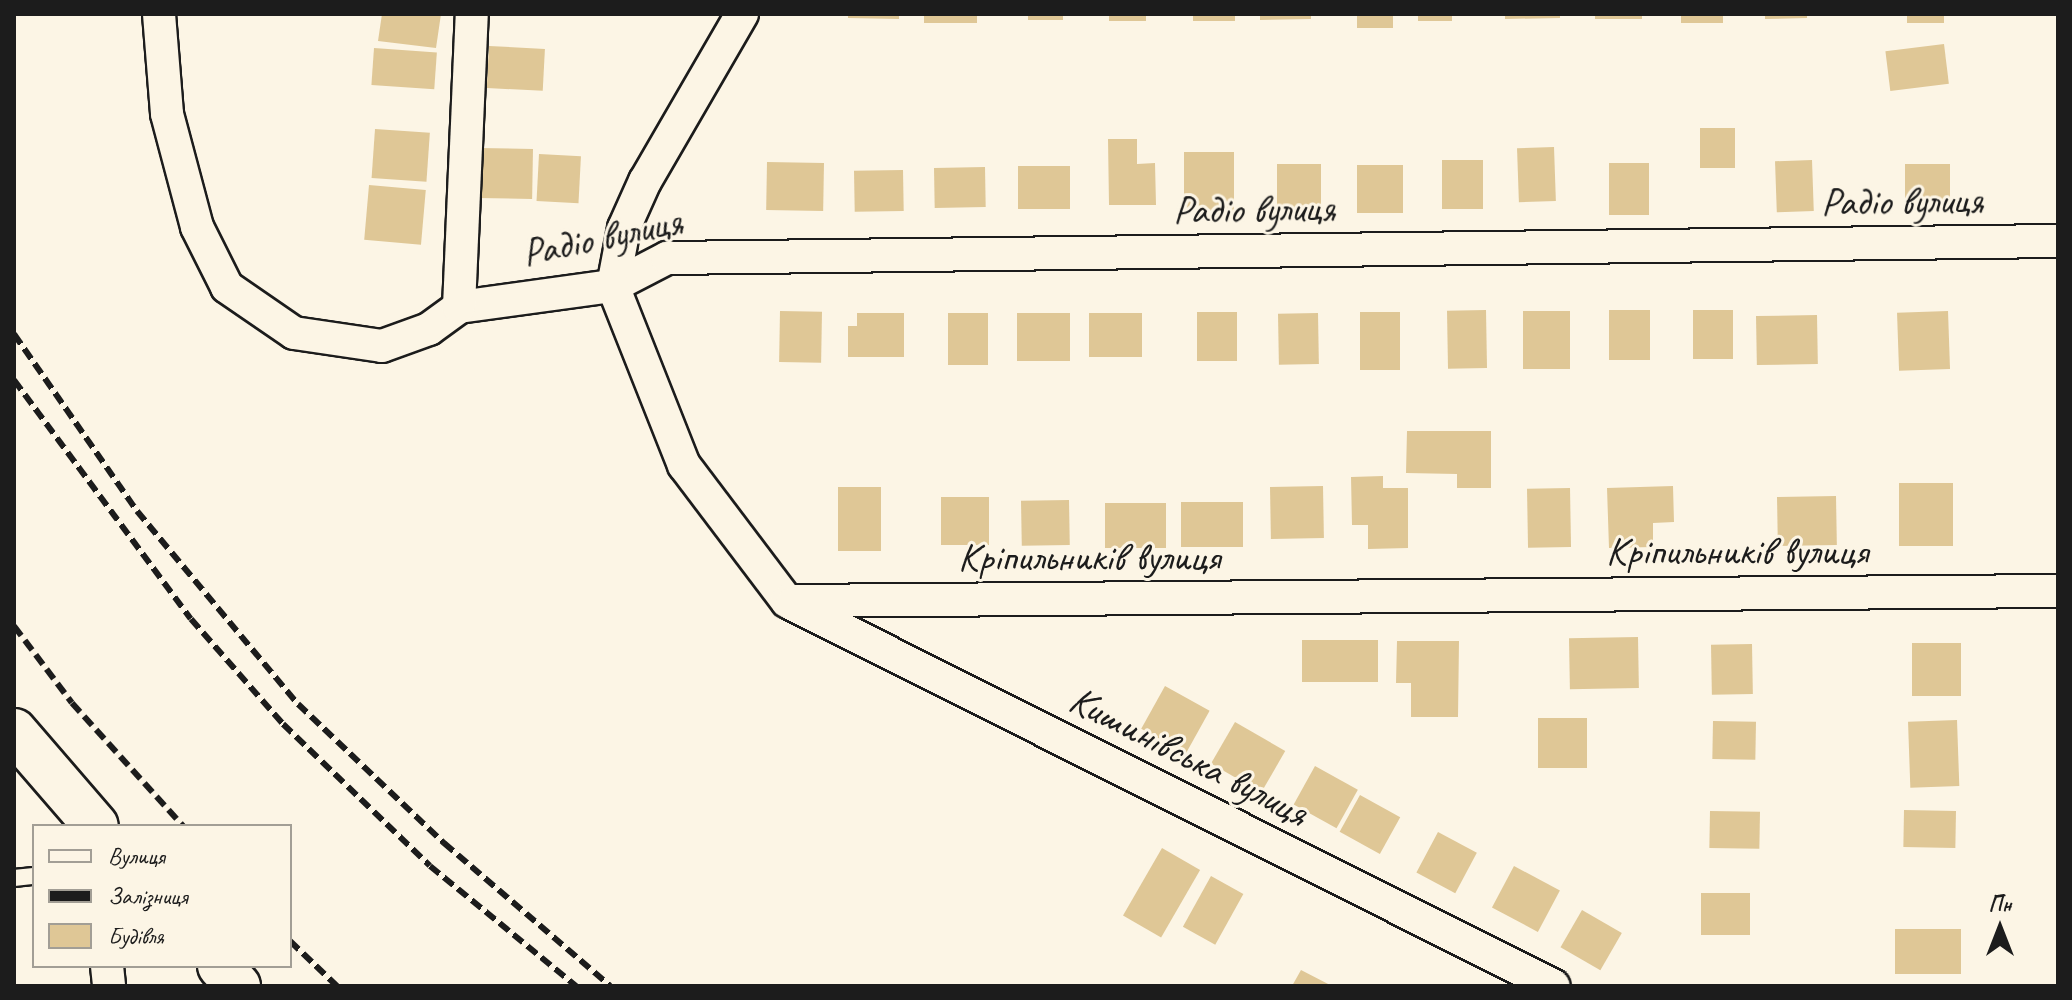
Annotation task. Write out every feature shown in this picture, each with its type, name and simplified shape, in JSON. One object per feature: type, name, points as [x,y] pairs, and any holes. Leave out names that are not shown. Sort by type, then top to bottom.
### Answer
[{"type":"main road","points":[[14,731],[94,824]]},
{"type":"main road","points":[[222,968],[238,986]]},
{"type":"street","points":[[159,14],[167,114],[197,227],[227,287],[294,333],[382,346],[429,329],[459,307],[472,14]]},
{"type":"street","points":[[742,14],[645,181],[624,228],[613,286],[684,465],[787,601]]},
{"type":"street","name":"Радіо вулиця","points":[[459,307],[613,286],[667,258],[2058,241]]},
{"type":"street","name":"Кріпильників вулиця","points":[[787,601],[2058,591]]},
{"type":"street","name":"Кишинівська вулиця","points":[[787,601],[1554,986]]},
{"type":"building","points":[[382,14],[441,14],[436,48],[378,41]]},
{"type":"building","points":[[848,14],[899,14],[899,19],[848,18]]},
{"type":"building","points":[[924,14],[977,14],[977,23],[924,23]]},
{"type":"building","points":[[1028,14],[1063,14],[1063,20],[1028,20]]},
{"type":"building","points":[[1109,14],[1146,14],[1146,21],[1109,21]]},
{"type":"building","points":[[1193,14],[1235,14],[1235,21],[1193,21]]},
{"type":"building","points":[[1260,14],[1311,14],[1311,19],[1260,20]]},
{"type":"building","points":[[1357,14],[1393,14],[1393,28],[1357,28]]},
{"type":"building","points":[[1418,14],[1452,14],[1452,21],[1418,21]]},
{"type":"building","points":[[1505,14],[1560,14],[1560,18],[1505,19]]},
{"type":"building","points":[[1595,14],[1642,14],[1642,19],[1595,19]]},
{"type":"building","points":[[1681,14],[1723,14],[1723,23],[1681,23]]},
{"type":"building","points":[[1765,14],[1807,14],[1807,18],[1765,19]]},
{"type":"building","points":[[1907,14],[1944,14],[1944,23],[1907,23]]},
{"type":"building","points":[[1944,44],[1949,84],[1890,91],[1885,51]]},
{"type":"building","points":[[489,46],[545,49],[543,91],[487,88]]},
{"type":"building","points":[[374,48],[437,52],[434,89],[371,85]]},
{"type":"building","points":[[1700,128],[1735,128],[1735,168],[1700,168]]},
{"type":"building","points":[[375,129],[430,133],[426,182],[372,178]]},
{"type":"building","points":[[1108,139],[1137,139],[1137,164],[1155,163],[1156,205],[1109,205]]},
{"type":"building","points":[[1554,147],[1556,201],[1519,202],[1517,148]]},
{"type":"building","points":[[479,148],[533,149],[532,199],[478,198]]},
{"type":"building","points":[[1184,152],[1234,152],[1234,211],[1184,211]]},
{"type":"building","points":[[539,154],[581,156],[578,203],[537,201]]},
{"type":"building","points":[[1442,160],[1483,160],[1483,209],[1442,209]]},
{"type":"building","points":[[1812,160],[1814,211],[1777,212],[1775,161]]},
{"type":"building","points":[[767,162],[824,163],[823,211],[766,210]]},
{"type":"building","points":[[1609,163],[1649,163],[1649,215],[1609,215]]},
{"type":"building","points":[[1277,164],[1321,164],[1321,210],[1277,210]]},
{"type":"building","points":[[1905,164],[1950,164],[1950,210],[1905,210]]},
{"type":"building","points":[[1357,165],[1403,165],[1403,213],[1357,213]]},
{"type":"building","points":[[1018,166],[1070,166],[1070,209],[1018,209]]},
{"type":"building","points":[[985,167],[986,207],[935,208],[934,168]]},
{"type":"building","points":[[903,170],[904,211],[855,212],[854,171]]},
{"type":"building","points":[[369,185],[426,190],[421,245],[364,240]]},
{"type":"building","points":[[1486,310],[1487,368],[1448,369],[1447,311]]},
{"type":"building","points":[[1609,310],[1650,310],[1650,360],[1609,360]]},
{"type":"building","points":[[1693,310],[1733,310],[1733,359],[1693,359]]},
{"type":"building","points":[[780,311],[822,312],[821,363],[779,362]]},
{"type":"building","points":[[1523,311],[1570,311],[1570,369],[1523,369]]},
{"type":"building","points":[[1948,311],[1950,369],[1899,371],[1897,313]]},
{"type":"building","points":[[1197,312],[1237,312],[1237,361],[1197,361]]},
{"type":"building","points":[[1360,312],[1400,312],[1400,370],[1360,370]]},
{"type":"building","points":[[857,313],[904,313],[904,357],[848,357],[848,326],[857,326]]},
{"type":"building","points":[[948,313],[988,313],[988,365],[948,365]]},
{"type":"building","points":[[1017,313],[1070,313],[1070,361],[1017,361]]},
{"type":"building","points":[[1089,313],[1142,313],[1142,357],[1089,357]]},
{"type":"building","points":[[1318,313],[1319,364],[1279,365],[1278,314]]},
{"type":"building","points":[[1817,315],[1818,364],[1757,365],[1756,316]]},
{"type":"building","points":[[1407,431],[1491,431],[1491,488],[1457,488],[1457,474],[1406,473]]},
{"type":"building","points":[[1383,476],[1383,488],[1408,488],[1408,548],[1368,549],[1368,525],[1352,525],[1351,477]]},
{"type":"building","points":[[1899,483],[1953,483],[1953,546],[1899,546]]},
{"type":"building","points":[[1323,486],[1324,538],[1271,539],[1270,487]]},
{"type":"building","points":[[1673,486],[1674,522],[1653,523],[1653,547],[1609,548],[1607,488]]},
{"type":"building","points":[[838,487],[881,487],[881,551],[838,551]]},
{"type":"building","points":[[1570,488],[1571,547],[1528,548],[1527,489]]},
{"type":"building","points":[[1836,496],[1837,545],[1778,546],[1777,497]]},
{"type":"building","points":[[941,497],[989,497],[989,545],[941,545]]},
{"type":"building","points":[[1069,500],[1070,545],[1022,546],[1021,501]]},
{"type":"building","points":[[1181,502],[1243,502],[1243,547],[1181,547]]},
{"type":"building","points":[[1105,503],[1166,503],[1166,548],[1105,548]]},
{"type":"building","points":[[1638,637],[1639,688],[1570,689],[1569,638]]},
{"type":"building","points":[[1302,640],[1378,640],[1378,682],[1302,682]]},
{"type":"building","points":[[1397,641],[1459,641],[1458,717],[1411,717],[1411,683],[1396,683]]},
{"type":"building","points":[[1912,643],[1961,643],[1961,696],[1912,696]]},
{"type":"building","points":[[1752,644],[1753,694],[1712,695],[1711,645]]},
{"type":"building","points":[[1165,686],[1210,711],[1186,754],[1141,729]]},
{"type":"building","points":[[1538,718],[1587,718],[1587,768],[1538,768]]},
{"type":"building","points":[[1957,720],[1959,786],[1910,788],[1908,722]]},
{"type":"building","points":[[1713,721],[1756,722],[1755,760],[1712,759]]},
{"type":"building","points":[[1235,722],[1285,751],[1261,793],[1211,764]]},
{"type":"building","points":[[1315,766],[1358,790],[1337,828],[1294,804]]},
{"type":"building","points":[[1360,795],[1400,817],[1380,854],[1340,832]]},
{"type":"building","points":[[1904,810],[1956,811],[1955,848],[1903,847]]},
{"type":"building","points":[[1710,811],[1760,812],[1759,849],[1709,848]]},
{"type":"building","points":[[1438,832],[1477,853],[1455,893],[1416,873]]},
{"type":"building","points":[[1162,848],[1200,870],[1161,938],[1123,916]]},
{"type":"building","points":[[1514,866],[1560,890],[1538,932],[1492,907]]},
{"type":"building","points":[[1211,876],[1243,894],[1215,945],[1183,927]]},
{"type":"building","points":[[1701,893],[1750,893],[1750,935],[1701,935]]},
{"type":"building","points":[[1582,910],[1622,933],[1600,970],[1560,947]]},
{"type":"building","points":[[1895,929],[1961,929],[1961,974],[1895,974]]},
{"type":"building","points":[[1301,970],[1332,986],[1292,986]]},
{"type":"railway","points":[[14,334],[137,511],[298,704],[444,843],[610,986]]},
{"type":"railway","points":[[14,380],[191,619],[283,724],[430,866],[576,986]]},
{"type":"railway","points":[[14,626],[72,703],[181,824]]},
{"type":"railway","points":[[292,943],[337,986]]}]
